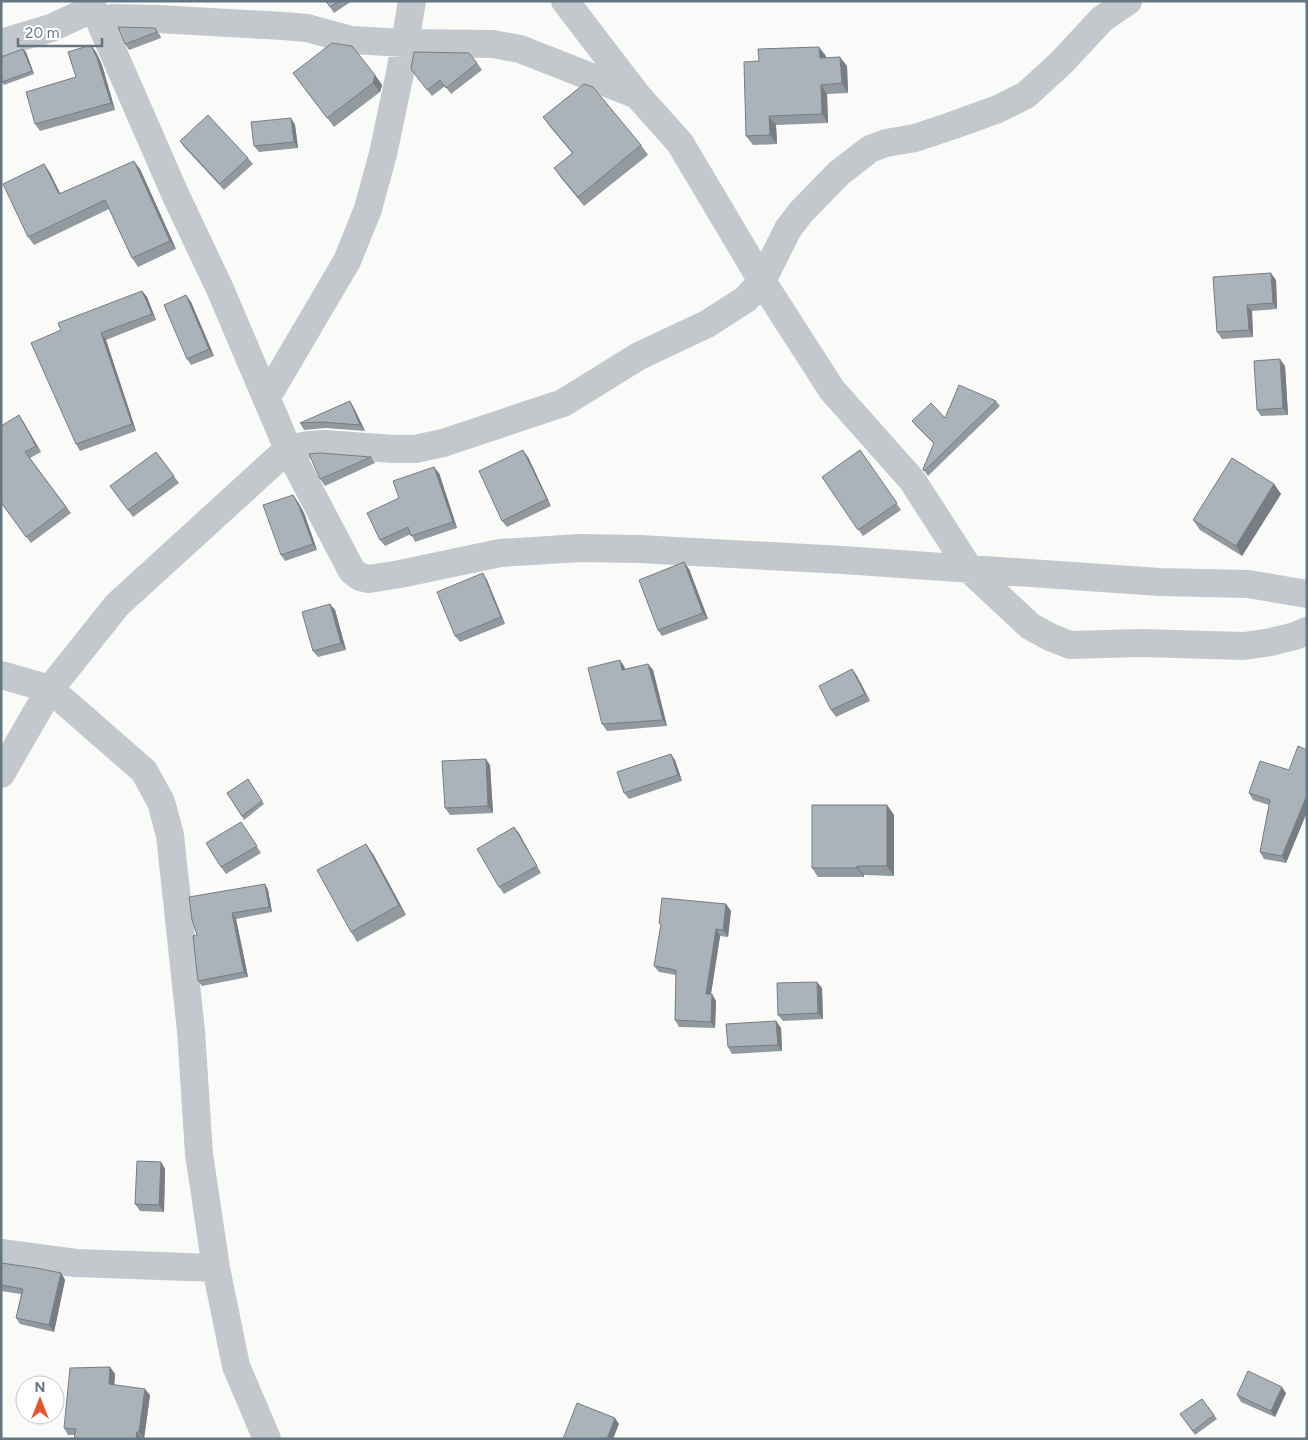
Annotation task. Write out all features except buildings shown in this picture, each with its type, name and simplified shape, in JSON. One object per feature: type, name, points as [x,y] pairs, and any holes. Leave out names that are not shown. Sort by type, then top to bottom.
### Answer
[{"type":"street","points":[[267,396],[347,261],[368,209],[383,154],[412,1]]},
{"type":"street","points":[[565,1],[637,94],[680,143],[762,281],[832,390],[912,480],[970,570],[1030,626],[1070,645],[1141,643],[1244,646],[1272,642],[1307,631]]},
{"type":"street","points":[[1,774],[50,689],[117,605],[288,449],[325,444],[416,449],[443,443],[497,426],[563,402],[639,356],[707,324],[746,299],[762,281],[788,229],[801,212],[854,160],[870,149],[886,143],[915,138],[951,126],[998,109],[1026,95],[1061,63],[1102,19],[1128,1]]},
{"type":"street","points":[[94,11],[176,196],[220,289],[288,449],[352,571],[360,577],[369,579],[400,574],[500,553],[580,548],[639,549],[1159,582],[1248,584],[1307,594]]},
{"type":"street","points":[[1,43],[51,28],[94,11],[112,18],[283,26],[307,28],[351,40],[492,44],[520,49],[637,94]]},
{"type":"street","points":[[1,675],[50,689],[144,771],[161,802],[170,835],[191,1031],[199,1154],[216,1268],[236,1366],[267,1439]]},
{"type":"street","points":[[1,1253],[76,1263],[216,1268]]}]
